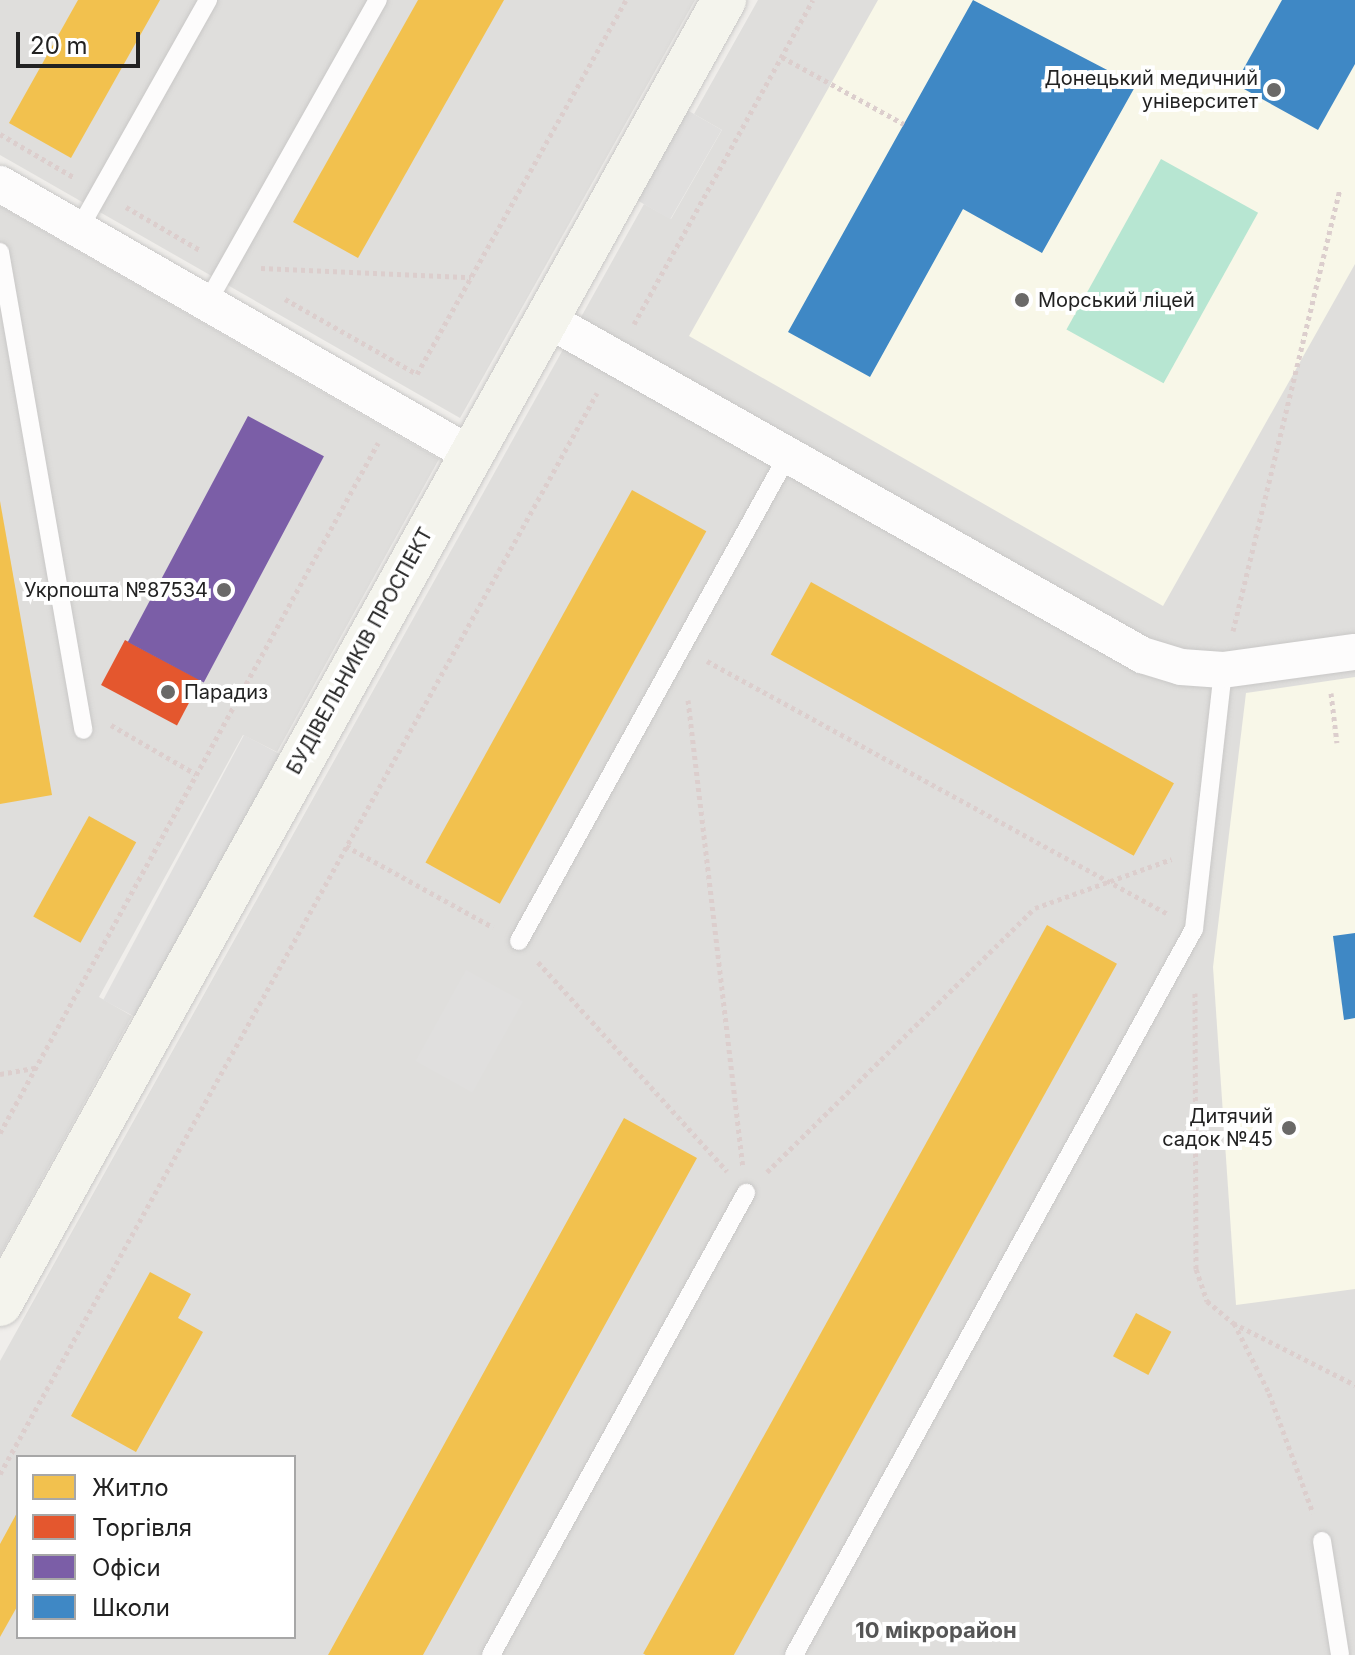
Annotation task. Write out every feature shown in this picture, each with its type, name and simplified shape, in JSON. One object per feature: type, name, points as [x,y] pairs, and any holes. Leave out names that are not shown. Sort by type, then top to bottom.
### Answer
[{"type":"main road","name":"БУДІВЕЛЬНИКІВ ПРОСПЕКТ","points":[[0,1304],[724,0]]},
{"type":"street","points":[[0,184],[470,454]]},
{"type":"street","points":[[545,318],[1142,655],[1181,667],[1223,670],[1341,654]]},
{"type":"lane","points":[[79,229],[208,0]]},
{"type":"lane","points":[[207,303],[378,0]]},
{"type":"lane","points":[[0,252],[83,730]]},
{"type":"lane","points":[[519,941],[788,455]]},
{"type":"lane","points":[[794,1655],[1194,929],[1223,670]]},
{"type":"lane","points":[[491,1655],[746,1193]]},
{"type":"lane","points":[[1322,1541],[1340,1655]]},
{"type":"path","points":[[417,374],[626,0]]},
{"type":"path","points":[[0,1474],[813,0]]},
{"type":"path","points":[[782,57],[904,124]]},
{"type":"path","points":[[1223,670],[1340,189]]},
{"type":"path","points":[[228,266],[471,277]]},
{"type":"path","points":[[0,1133],[382,436]]},
{"type":"path","points":[[682,647],[1194,929],[1196,1269],[1207,1301],[1233,1323],[1355,1385]]},
{"type":"path","points":[[682,647],[746,1193]]},
{"type":"path","points":[[1337,743],[1341,654]]},
{"type":"path","points":[[79,707],[197,774]]},
{"type":"path","points":[[346,846],[519,941],[746,1193]]},
{"type":"path","points":[[746,1193],[1035,908],[1204,847]]},
{"type":"path","points":[[0,1074],[35,1068]]},
{"type":"path","points":[[1233,1323],[1298,1465],[1322,1541]]},
{"type":"shaded area","points":[[0,0],[695,0],[460,418],[0,155]]},
{"type":"shaded area","points":[[758,0],[1355,0],[1355,1655],[0,1655],[0,1361],[644,204],[671,219],[722,130],[694,114]]},
{"type":"shaded area","name":"Морський ліцей","points":[[878,0],[1355,0],[1355,264],[1163,606],[689,336]]},
{"type":"shaded area","points":[[668,99],[722,130],[670,219],[616,188]]},
{"type":"shaded area","points":[[0,206],[439,459],[277,752],[243,735],[99,997],[132,1016],[0,1255]]},
{"type":"shaded area","name":"Дитячий садок №45","points":[[1355,677],[1355,1289],[1236,1305],[1213,967],[1246,693]]},
{"type":"shaded area","points":[[244,735],[298,764],[157,1029],[103,1000]]},
{"type":"shaded area","points":[[466,970],[523,1002],[472,1092],[416,1061]]},
{"type":"green space","points":[[1161,159],[1258,213],[1164,383],[1066,330]]},
{"type":"building: Житло","points":[[78,0],[160,0],[71,158],[9,123]]},
{"type":"building: Житло","points":[[418,0],[504,0],[358,258],[293,222]]},
{"type":"building: Житло","points":[[632,490],[706,531],[500,904],[425,863]]},
{"type":"building: Житло","points":[[0,501],[52,795],[0,804]]},
{"type":"building: Житло","points":[[811,582],[1174,783],[1134,856],[771,655]]},
{"type":"building: Житло","points":[[89,816],[136,842],[80,943],[33,917]]},
{"type":"building: Житло","points":[[1047,925],[1117,964],[734,1655],[643,1654]]},
{"type":"building: Житло","points":[[624,1118],[697,1158],[423,1655],[328,1655]]},
{"type":"building: Житло","points":[[150,1272],[191,1294],[178,1318],[203,1332],[136,1452],[71,1416]]},
{"type":"building: Житло","points":[[1136,1313],[1171,1332],[1148,1375],[1113,1356]]},
{"type":"building: Житло","points":[[16,1515],[16,1609],[0,1637],[0,1544]]},
{"type":"building: Торгівля","points":[[125,640],[201,680],[177,725],[101,685]]},
{"type":"building: Офіси","points":[[248,416],[324,456],[204,682],[128,642]]},
{"type":"building: Школи","points":[[973,0],[1136,85],[1042,253],[963,209],[870,377],[788,332]]},
{"type":"building: Школи","points":[[1282,0],[1355,0],[1355,64],[1318,130],[1235,84]]},
{"type":"building: Школи","points":[[1355,933],[1355,1018],[1344,1020],[1333,936]]},
{"type":"place","name":"Донецький медичний університет","points":[[1274,90]]},
{"type":"place","name":"Морський ліцей","points":[[1022,300]]},
{"type":"place","name":"Укрпошта №87534","points":[[224,590]]},
{"type":"place","name":"Парадиз","points":[[168,692]]},
{"type":"place","name":"Дитячий садок №45","points":[[1289,1128]]},
{"type":"district","name":"10 мікрорайон","points":[[936,1631]]}]
